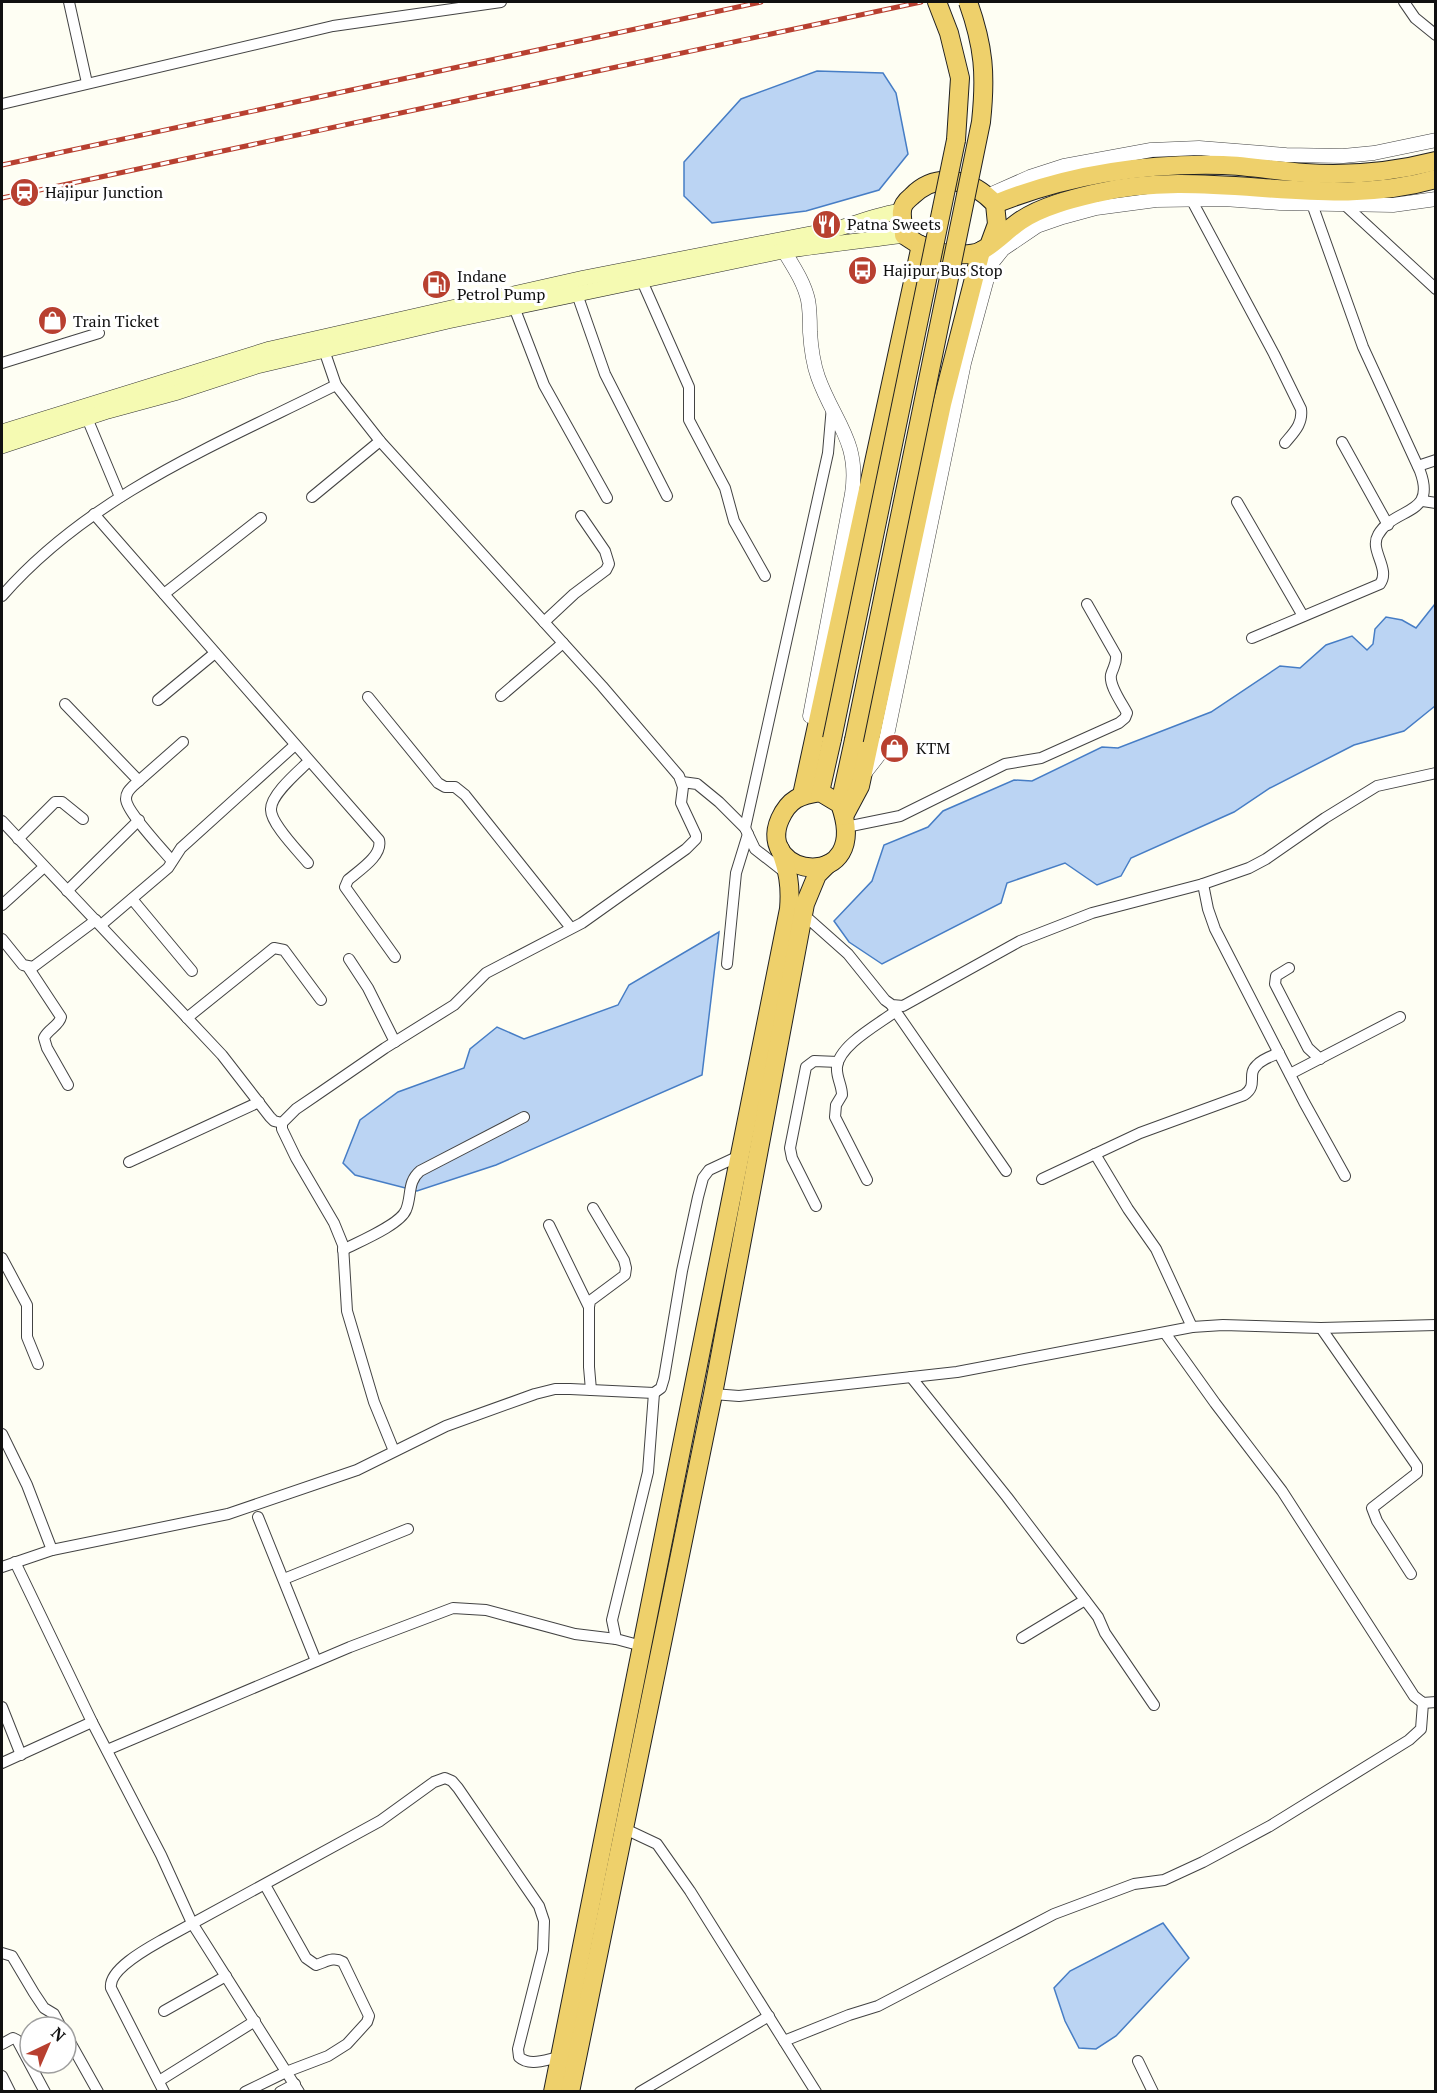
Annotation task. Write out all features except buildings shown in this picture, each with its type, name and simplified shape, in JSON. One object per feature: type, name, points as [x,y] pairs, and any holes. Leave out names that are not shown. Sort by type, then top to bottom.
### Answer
[{"type":"highway","points":[[820,792],[956,140],[960,78],[949,33],[937,2]]},
{"type":"highway","points":[[570,2091],[713,1394],[805,904],[817,875],[836,858],[846,844],[844,816],[854,740],[981,122],[985,84],[981,43],[968,2]]},
{"type":"highway","points":[[991,200],[1129,169],[1162,166],[1225,165],[1306,173],[1354,174],[1395,170],[1436,161]]},
{"type":"highway","points":[[844,816],[854,799],[861,777],[942,404],[985,247],[996,231],[991,200],[978,188],[957,180],[944,180],[917,191],[905,202],[902,211],[904,235],[928,250],[967,255],[985,247],[1021,220],[1038,218],[1096,193],[1125,187],[1210,184],[1338,193],[1378,190],[1436,179]]},
{"type":"highway","points":[[802,795],[921,245]]},
{"type":"highway","points":[[820,792],[844,816]]},
{"type":"highway","points":[[553,2091],[789,909],[791,889],[789,875],[780,849],[777,826],[791,802],[802,795],[820,792]]},
{"type":"highway","points":[[780,849],[793,863],[801,867],[815,868],[828,864]]},
{"type":"main road","points":[[2,446],[257,366],[324,350],[414,322],[654,263],[836,229],[883,214],[902,211]]},
{"type":"main road","points":[[2,432],[270,350],[414,322],[514,307],[784,251],[904,235]]},
{"type":"street","points":[[69,2],[87,82]]},
{"type":"street","points":[[2,104],[87,82],[333,26],[501,2]]},
{"type":"street","points":[[1404,2],[1415,18],[1436,34]]},
{"type":"street","points":[[991,200],[1030,177],[1065,166],[1151,150],[1191,147],[1286,155],[1343,156],[1374,153],[1436,140]]},
{"type":"street","points":[[1191,199],[1301,409],[1302,416],[1299,425],[1285,443]]},
{"type":"street","points":[[861,777],[878,756],[886,740],[964,363],[991,264],[1002,249],[1038,218],[1156,200],[1393,205],[1436,199]]},
{"type":"street","points":[[1312,204],[1363,347],[1425,483],[1423,501]]},
{"type":"street","points":[[1345,205],[1436,289]]},
{"type":"street","points":[[784,251],[803,286],[808,301],[812,356],[819,378],[851,450],[854,477],[806,741],[803,765],[806,775]]},
{"type":"street","points":[[642,281],[689,387],[689,420],[724,488],[734,521],[765,576]]},
{"type":"street","points":[[577,294],[605,374],[667,496]]},
{"type":"street","points":[[514,307],[544,385],[607,498]]},
{"type":"street","points":[[2,363],[99,333]]},
{"type":"street","points":[[324,350],[336,385],[380,441],[602,686],[682,782],[681,804],[696,835],[691,844],[601,911],[486,973],[454,1005],[296,1109],[282,1123],[282,1129],[296,1158],[334,1223],[343,1250],[347,1311],[374,1402],[394,1451]]},
{"type":"street","points":[[2,596],[39,556],[120,497],[172,467],[336,385]]},
{"type":"street","points":[[727,964],[736,873],[828,453],[832,406]]},
{"type":"street","points":[[87,418],[120,497]]},
{"type":"street","points":[[312,497],[380,441]]},
{"type":"street","points":[[1341,442],[1388,525]]},
{"type":"street","points":[[1418,466],[1436,459]]},
{"type":"street","points":[[1237,501],[1303,616]]},
{"type":"street","points":[[1252,638],[1380,584],[1384,576],[1376,537],[1388,525],[1423,501],[1436,503]]},
{"type":"street","points":[[94,514],[379,840],[381,845],[378,852],[348,880],[345,887],[395,957]]},
{"type":"street","points":[[544,621],[606,570],[609,564],[605,551],[581,516]]},
{"type":"street","points":[[164,594],[261,518]]},
{"type":"street","points":[[844,816],[900,816],[1005,764],[1041,758],[1119,723],[1125,718],[1127,713],[1111,676],[1117,662],[1116,655],[1087,604]]},
{"type":"street","points":[[501,696],[563,643]]},
{"type":"street","points":[[158,700],[215,653]]},
{"type":"street","points":[[368,696],[438,783],[445,788],[455,787],[465,795],[571,928]]},
{"type":"street","points":[[65,704],[139,781]]},
{"type":"street","points":[[172,861],[132,812],[126,797],[139,781],[183,742]]},
{"type":"street","points":[[28,967],[37,965],[132,899],[168,868],[181,848],[295,745]]},
{"type":"street","points":[[308,863],[274,820],[271,808],[272,802],[281,790],[309,761]]},
{"type":"street","points":[[867,1180],[836,1117],[836,1105],[842,1095],[837,1071],[838,1062],[848,1047],[894,1008],[918,999],[1020,941],[1092,913],[1203,885],[1249,868],[1377,786],[1436,773]]},
{"type":"street","points":[[682,782],[697,784],[719,802],[746,831],[755,849],[789,875]]},
{"type":"street","points":[[18,839],[55,802],[62,802],[83,819]]},
{"type":"street","points":[[68,891],[139,820]]},
{"type":"street","points":[[2,821],[233,1067],[270,1118],[282,1123]]},
{"type":"street","points":[[2,905],[44,867]]},
{"type":"street","points":[[1203,885],[1215,929],[1345,1176]]},
{"type":"street","points":[[132,899],[192,971]]},
{"type":"street","points":[[803,914],[840,945],[894,1008],[1006,1171]]},
{"type":"street","points":[[2,939],[23,965],[28,967],[61,1017],[60,1022],[46,1033],[44,1038],[47,1048],[68,1085]]},
{"type":"street","points":[[187,1018],[273,948],[284,950],[321,1000]]},
{"type":"street","points":[[349,959],[368,988],[395,1042]]},
{"type":"street","points":[[1289,968],[1276,976],[1275,984],[1308,1048],[1320,1059]]},
{"type":"street","points":[[1290,1074],[1400,1017]]},
{"type":"street","points":[[1042,1179],[1140,1133],[1244,1095],[1253,1085],[1252,1074],[1257,1065],[1279,1053]]},
{"type":"street","points":[[816,1206],[792,1158],[790,1148],[806,1067],[814,1061],[838,1062]]},
{"type":"street","points":[[129,1162],[259,1102]]},
{"type":"street","points":[[343,1250],[402,1217],[409,1200],[414,1176],[420,1171],[524,1117]]},
{"type":"street","points":[[1095,1154],[1128,1209],[1156,1249],[1192,1327]]},
{"type":"street","points":[[2,1567],[52,1550],[228,1514],[357,1470],[446,1426],[535,1394],[555,1389],[654,1393],[661,1388],[664,1378],[682,1271],[703,1178],[709,1170],[739,1156]]},
{"type":"street","points":[[591,1390],[588,1307],[590,1301],[626,1275],[627,1268],[593,1208]]},
{"type":"street","points":[[549,1225],[588,1307]]},
{"type":"street","points":[[2,1258],[27,1305],[27,1337],[38,1364]]},
{"type":"street","points":[[713,1394],[739,1396],[957,1372],[1192,1327],[1223,1324],[1321,1328],[1436,1325]]},
{"type":"street","points":[[1321,1328],[1417,1466],[1417,1473],[1372,1508],[1377,1521],[1411,1574]]},
{"type":"street","points":[[784,2041],[878,2006],[1054,1914],[1134,1884],[1164,1880],[1212,1858],[1280,1820],[1409,1740],[1421,1729],[1431,1705],[1414,1696],[1282,1491],[1215,1404],[1165,1333]]},
{"type":"street","points":[[911,1377],[1007,1497],[1101,1621],[1105,1634],[1154,1705]]},
{"type":"street","points":[[616,1639],[612,1620],[648,1472],[654,1393]]},
{"type":"street","points":[[2,1434],[27,1485],[52,1550]]},
{"type":"street","points":[[258,1516],[316,1661]]},
{"type":"street","points":[[284,1579],[408,1529]]},
{"type":"street","points":[[15,1562],[92,1722],[161,1855],[192,1923],[297,2088],[280,2091]]},
{"type":"street","points":[[1022,1638],[1085,1600]]},
{"type":"street","points":[[107,1750],[316,1661],[453,1608],[486,1610],[575,1634],[616,1639],[642,1646]]},
{"type":"street","points":[[2,1707],[21,1755]]},
{"type":"street","points":[[2,1763],[92,1722]]},
{"type":"street","points":[[255,2021],[162,2086],[110,1983],[112,1977],[140,1953],[380,1821],[434,1782],[445,1778],[452,1781],[539,1906],[544,1921],[543,1950],[518,2049],[519,2057],[523,2061],[532,2062],[560,2057]]},
{"type":"street","points":[[623,1828],[657,1844],[690,1891],[816,2091]]},
{"type":"street","points":[[245,2091],[337,2051],[362,2029],[369,2016],[343,1962],[339,1959],[331,1959],[316,1965],[306,1958],[265,1884]]},
{"type":"street","points":[[2,1953],[12,1956],[44,2008],[55,2015]]},
{"type":"street","points":[[164,2011],[226,1976]]},
{"type":"street","points":[[640,2091],[769,2016]]},
{"type":"street","points":[[2,2044],[13,2038],[17,2040],[45,2091]]},
{"type":"street","points":[[78,2056],[98,2091]]},
{"type":"street","points":[[1138,2061],[1153,2091]]},
{"type":"street","points":[[2,2076],[10,2091]]},
{"type":"water","points":[[817,71],[883,73],[896,93],[908,154],[879,190],[806,211],[712,223],[684,196],[684,162],[741,99]]},
{"type":"water","points":[[1435,604],[1435,706],[1404,731],[1354,745],[1270,788],[1234,812],[1131,858],[1121,876],[1097,885],[1065,863],[1007,883],[1001,903],[882,964],[849,942],[834,921],[872,881],[884,845],[928,827],[943,811],[1014,780],[1032,781],[1102,747],[1118,748],[1211,712],[1280,666],[1300,668],[1326,645],[1352,636],[1367,650],[1373,644],[1375,629],[1386,617],[1402,620],[1416,628]]},
{"type":"water","points":[[719,932],[702,1075],[496,1165],[417,1191],[355,1175],[343,1163],[360,1120],[398,1092],[464,1068],[470,1049],[497,1027],[524,1039],[618,1005],[629,985]]},
{"type":"water","points":[[1163,1923],[1189,1958],[1116,2036],[1096,2049],[1079,2048],[1065,2021],[1054,1988],[1070,1971]]},
{"type":"railway","points":[[2,165],[761,2]]},
{"type":"railway","points":[[2,198],[921,2]]},
{"type":"place","name":"Hajipur Junction","points":[[24,192]]},
{"type":"place","name":"Patna Sweets","points":[[826,224]]},
{"type":"place","name":"Hajipur Bus Stop","points":[[862,270]]},
{"type":"place","name":"Indane Petrol Pump","points":[[436,285]]},
{"type":"place","name":"Train Ticket","points":[[52,321]]},
{"type":"place","name":"KTM","points":[[895,748]]}]
